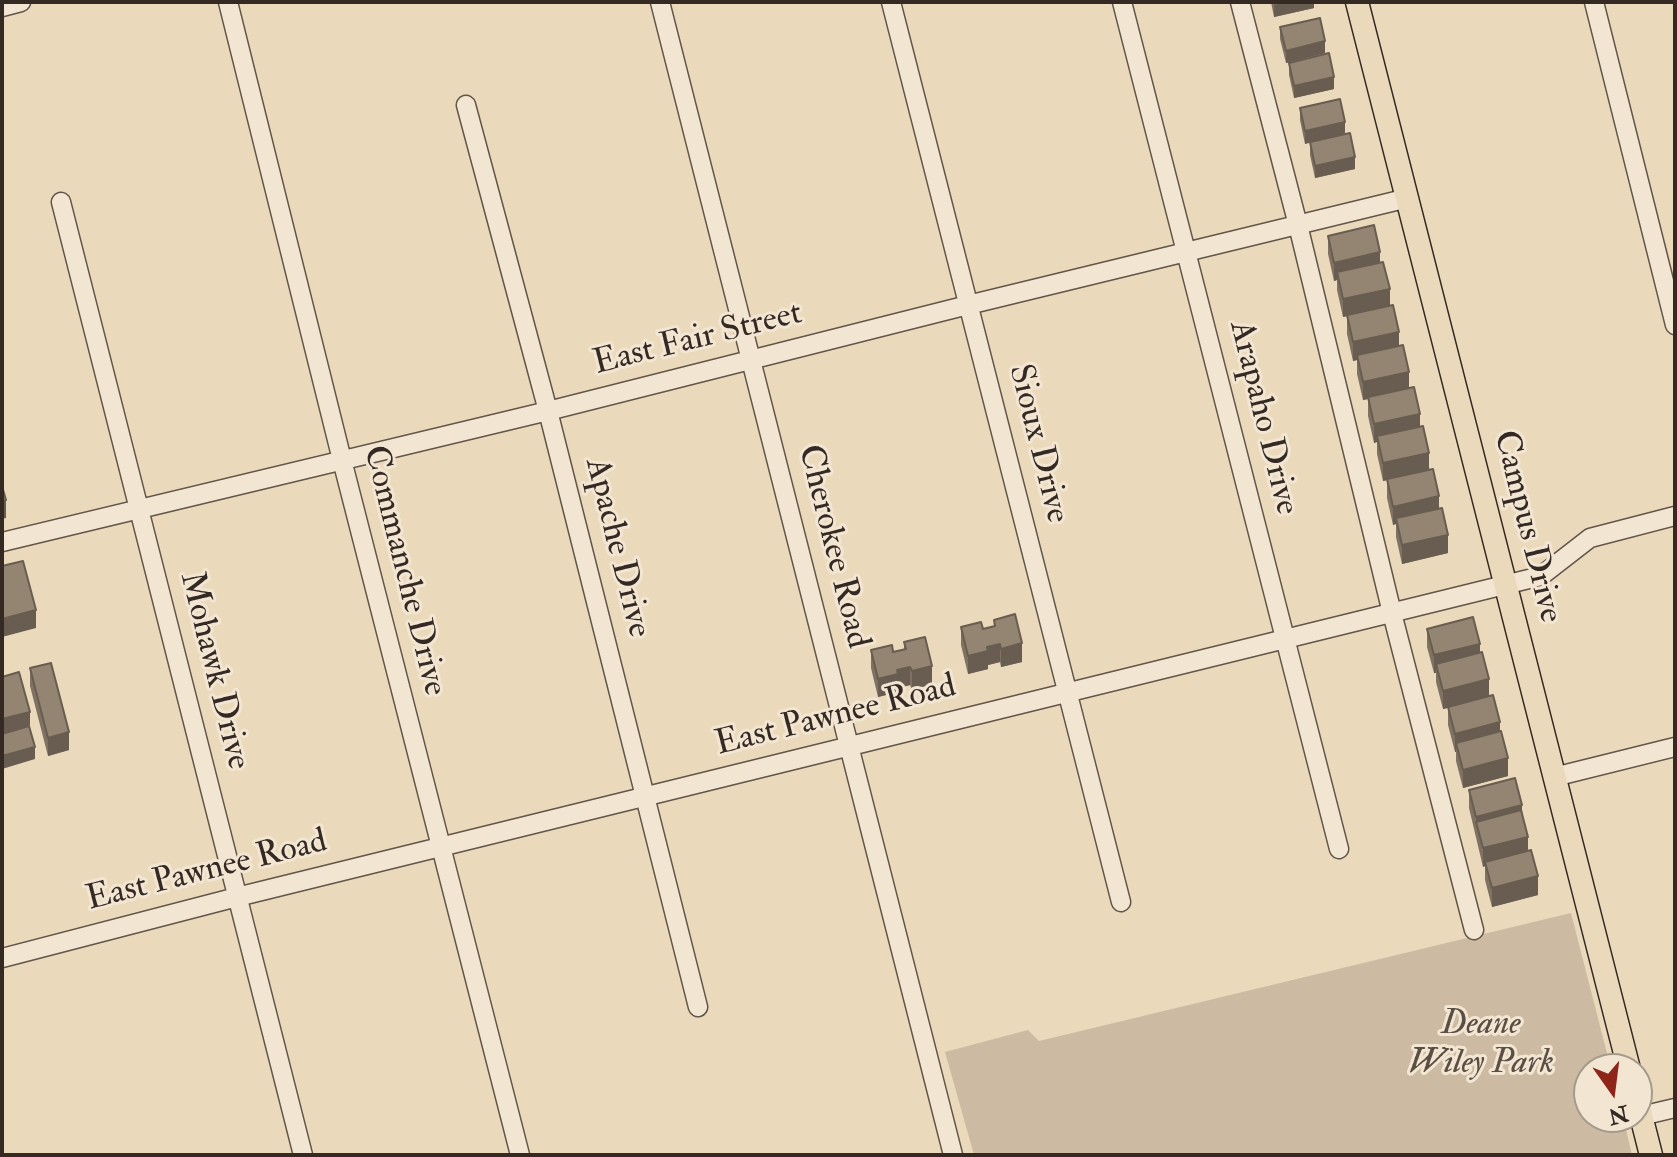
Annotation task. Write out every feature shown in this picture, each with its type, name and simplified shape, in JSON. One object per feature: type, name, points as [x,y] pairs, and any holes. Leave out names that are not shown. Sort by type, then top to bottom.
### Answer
[{"type":"main road","name":"Campus Drive","points":[[1357,2],[1625,1053]]},
{"type":"main road","points":[[1645,1133],[1651,1155]]},
{"type":"street","points":[[2,7],[21,2]]},
{"type":"street","name":"Commanche Drive","points":[[228,2],[520,1155]]},
{"type":"street","name":"Cherokee Road","points":[[660,2],[953,1155]]},
{"type":"street","name":"Sioux Drive","points":[[891,2],[1121,902]]},
{"type":"street","name":"Arapaho Drive","points":[[1122,2],[1339,849]]},
{"type":"street","points":[[1240,2],[1474,930]]},
{"type":"street","points":[[1594,2],[1675,325]]},
{"type":"street","name":"Apache Drive","points":[[466,105],[548,411],[698,1007]]},
{"type":"street","name":"East Fair Street","points":[[2,542],[548,411],[1408,198]]},
{"type":"street","name":"Mohawk Drive","points":[[61,202],[303,1155]]},
{"type":"street","name":"East Pawnee Road","points":[[2,958],[237,897],[1541,576],[1590,538],[1675,516]]},
{"type":"street","points":[[1554,777],[1675,747]]},
{"type":"street","points":[[1653,1108],[1675,1108]]},
{"type":"green space","name":"Deane Wiley Park","points":[[1571,913],[1607,1053],[1573,1053],[1573,1133],[1627,1133],[1632,1155],[974,1155],[945,1052],[1028,1030],[1039,1041]]},
{"type":"building","points":[[1320,18],[1325,41],[1286,51],[1280,27]]},
{"type":"building","points":[[1329,53],[1334,77],[1294,86],[1289,63]]},
{"type":"building","points":[[1340,99],[1345,122],[1305,131],[1300,108]]},
{"type":"building","points":[[1350,133],[1355,157],[1315,166],[1310,142]]},
{"type":"building","points":[[1374,225],[1380,252],[1334,263],[1328,236]]},
{"type":"building","points":[[1383,262],[1390,289],[1343,299],[1337,272]]},
{"type":"building","points":[[1393,305],[1399,332],[1353,342],[1347,315]]},
{"type":"building","points":[[1403,345],[1409,372],[1363,382],[1357,355]]},
{"type":"building","points":[[1414,387],[1420,414],[1374,424],[1368,397]]},
{"type":"building","points":[[1423,426],[1429,453],[1383,463],[1377,436]]},
{"type":"building","points":[[1433,469],[1439,496],[1393,507],[1387,479]]},
{"type":"building","points":[[1442,508],[1448,535],[1402,545],[1396,518]]},
{"type":"building","points":[[23,561],[36,610],[2,619],[2,566]]},
{"type":"building","points":[[1015,614],[1022,643],[1001,649],[1000,644],[987,647],[988,651],[968,656],[961,627],[981,622],[983,629],[995,626],[994,620]]},
{"type":"building","points":[[1473,617],[1480,644],[1434,655],[1427,629]]},
{"type":"building","points":[[925,637],[932,666],[912,671],[910,667],[897,670],[898,674],[878,679],[871,650],[892,645],[893,652],[906,649],[904,642]]},
{"type":"building","points":[[1482,652],[1489,679],[1443,691],[1436,664]]},
{"type":"building","points":[[51,663],[69,732],[48,738],[30,668]]},
{"type":"building","points":[[19,672],[30,712],[2,719],[2,677]]},
{"type":"building","points":[[1493,695],[1500,722],[1455,734],[1448,707]]},
{"type":"building","points":[[29,726],[35,747],[2,756],[2,734]]},
{"type":"building","points":[[1501,731],[1508,758],[1463,770],[1456,743]]},
{"type":"building","points":[[1515,778],[1522,805],[1476,817],[1469,790]]},
{"type":"building","points":[[1521,810],[1528,837],[1483,848],[1476,822]]},
{"type":"building","points":[[1531,850],[1538,876],[1492,888],[1485,862]]}]
